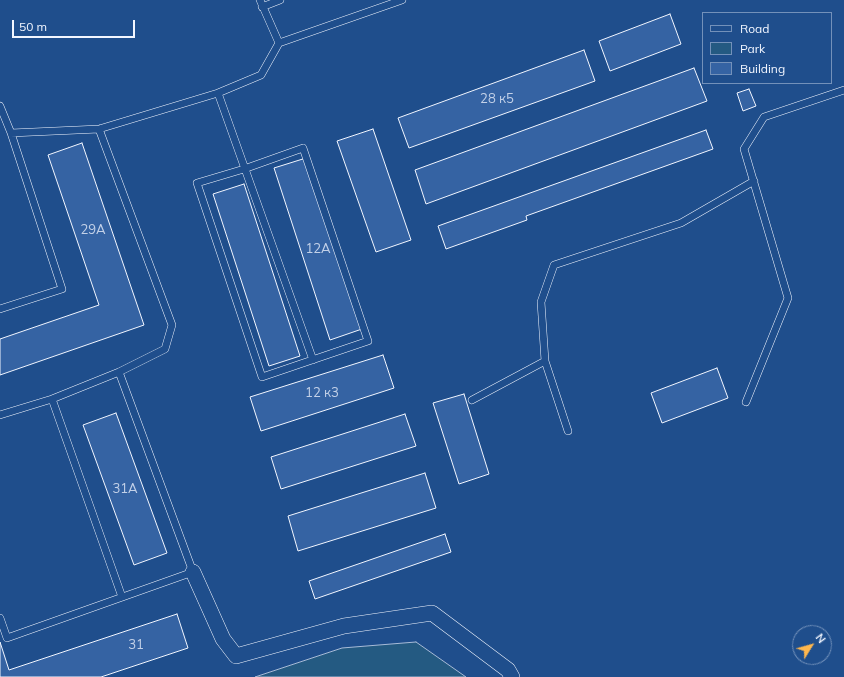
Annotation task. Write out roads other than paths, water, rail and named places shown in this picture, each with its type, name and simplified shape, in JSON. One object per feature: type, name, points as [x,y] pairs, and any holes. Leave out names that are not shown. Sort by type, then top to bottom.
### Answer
[{"type":"street","points":[[193,572],[223,639],[236,656],[344,626],[432,612],[508,670],[512,677]]},
{"type":"lane","points":[[279,43],[261,3],[280,0]]},
{"type":"lane","points":[[11,133],[99,129],[218,93],[260,76],[279,43],[402,0]]},
{"type":"lane","points":[[746,402],[788,298],[744,149],[764,116],[844,90]]},
{"type":"lane","points":[[218,93],[313,360]]},
{"type":"lane","points":[[0,106],[11,133],[62,290],[0,309]]},
{"type":"lane","points":[[0,415],[52,398],[119,372],[165,349],[172,325],[99,129]]},
{"type":"lane","points":[[303,148],[368,341],[313,360],[262,377],[197,183],[244,169],[303,148]]},
{"type":"lane","points":[[568,431],[545,361],[541,302],[554,266],[681,223],[754,181]]},
{"type":"lane","points":[[472,400],[545,361]]},
{"type":"lane","points":[[0,618],[7,638],[193,572],[119,372]]},
{"type":"lane","points":[[52,398],[122,597]]}]
